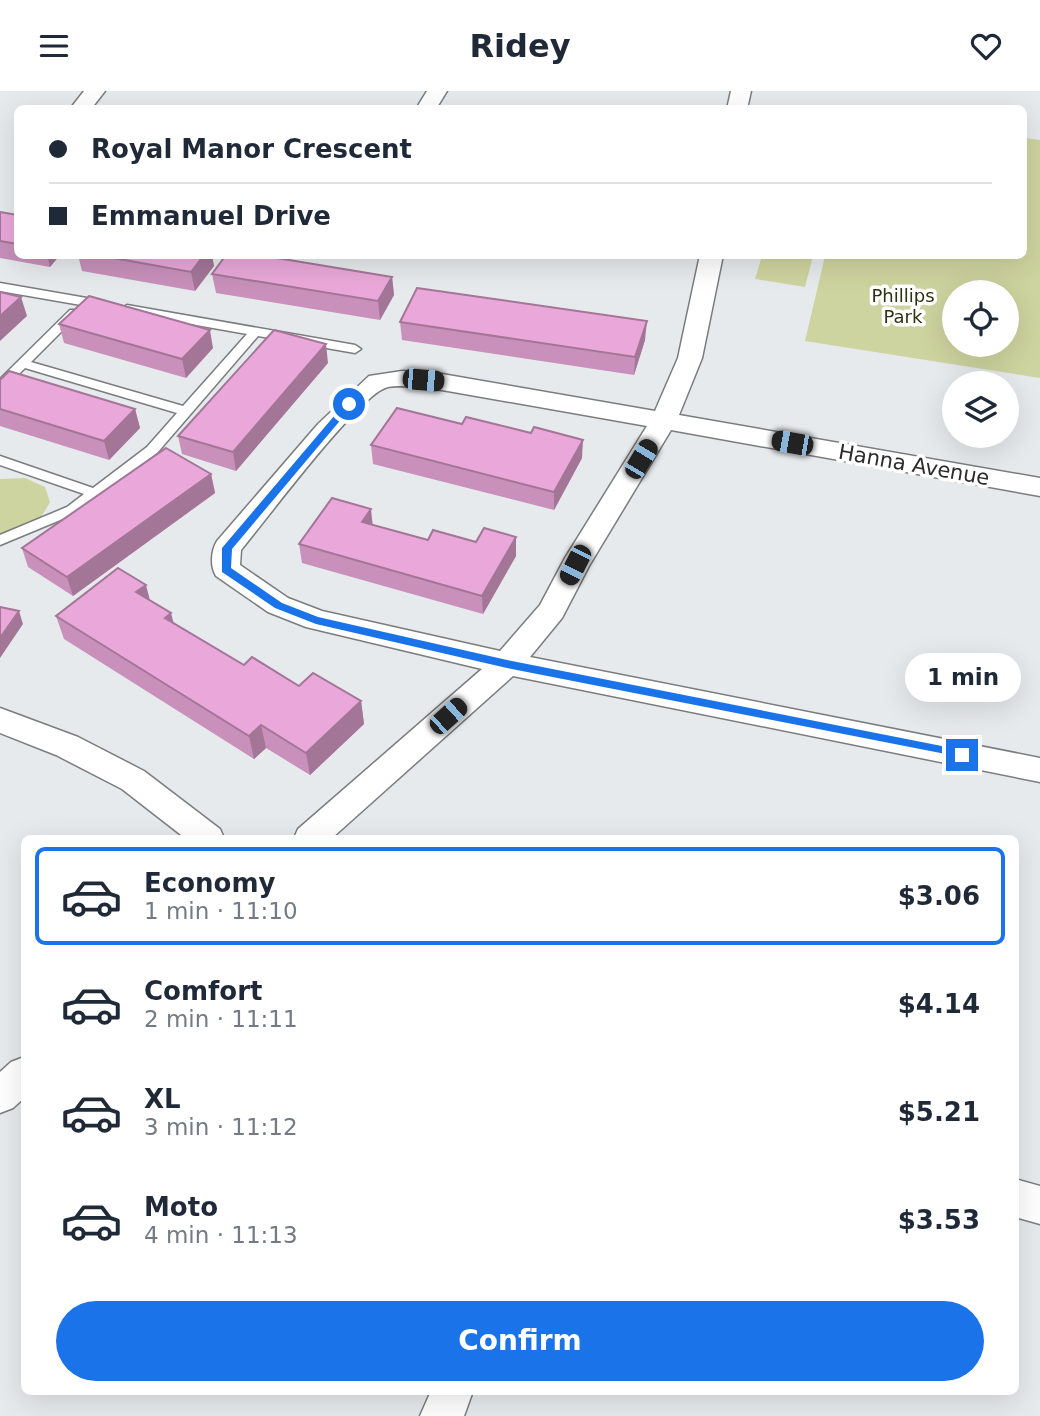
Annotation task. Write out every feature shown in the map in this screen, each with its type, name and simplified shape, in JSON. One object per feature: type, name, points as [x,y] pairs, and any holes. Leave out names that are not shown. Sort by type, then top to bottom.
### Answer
[{"type":"street","points":[[83,105],[95,91]]},
{"type":"street","points":[[313,835],[507,664],[552,611],[581,554],[664,420],[690,358],[711,259]]},
{"type":"street","name":"Hanna Avenue","points":[[507,664],[316,620],[278,605],[226,569],[227,548],[349,404],[375,382],[405,378],[442,381],[1040,487]]},
{"type":"street","points":[[507,664],[1040,770]]},
{"type":"street","points":[[0,720],[67,746],[133,780],[204,835]]},
{"type":"street","points":[[0,1096],[21,1077]]},
{"type":"street","points":[[1019,1199],[1040,1205]]},
{"type":"street","points":[[442,1416],[450,1395]]},
{"type":"lane","points":[[0,287],[355,349]]},
{"type":"lane","points":[[0,386],[86,302]]},
{"type":"lane","points":[[0,540],[72,510],[152,450],[256,331]]},
{"type":"lane","points":[[23,364],[185,411]]},
{"type":"lane","points":[[0,460],[94,493]]},
{"type":"green space","name":"Phillips Park","points":[[1027,138],[1040,140],[1040,378],[1019,375],[1019,371],[996,371],[805,341],[824,259],[1027,259]]},
{"type":"green space","points":[[761,259],[812,259],[805,287],[755,279]]},
{"type":"green space","points":[[25,478],[45,487],[50,502],[37,524],[0,536],[0,479]]},
{"type":"building","points":[[0,212],[14,214],[14,243],[0,241]]},
{"type":"building","points":[[119,259],[201,259],[191,272]]},
{"type":"building","points":[[223,259],[283,259],[392,277],[378,301],[212,274]]},
{"type":"building","points":[[417,288],[647,321],[635,357],[400,322]]},
{"type":"building","points":[[0,292],[21,297],[0,316]]},
{"type":"building","points":[[89,296],[210,330],[182,359],[59,324]]},
{"type":"building","points":[[274,330],[326,344],[233,452],[178,436]]},
{"type":"building","points":[[9,371],[135,409],[104,441],[0,409],[0,380]]},
{"type":"building","points":[[397,408],[462,424],[466,417],[531,433],[534,427],[583,440],[554,492],[371,445]]},
{"type":"building","points":[[166,448],[211,474],[67,577],[22,548]]},
{"type":"building","points":[[332,498],[371,509],[362,522],[428,540],[433,530],[476,542],[484,528],[516,537],[482,596],[299,544]]},
{"type":"building","points":[[118,568],[146,585],[136,592],[171,613],[165,618],[244,665],[252,657],[299,686],[313,673],[361,701],[306,753],[261,725],[249,736],[56,616]]},
{"type":"building","points":[[0,607],[19,611],[0,638]]},
{"type":"route","points":[[349,404],[227,548],[226,569],[278,605],[316,620],[507,664],[962,755]]}]
